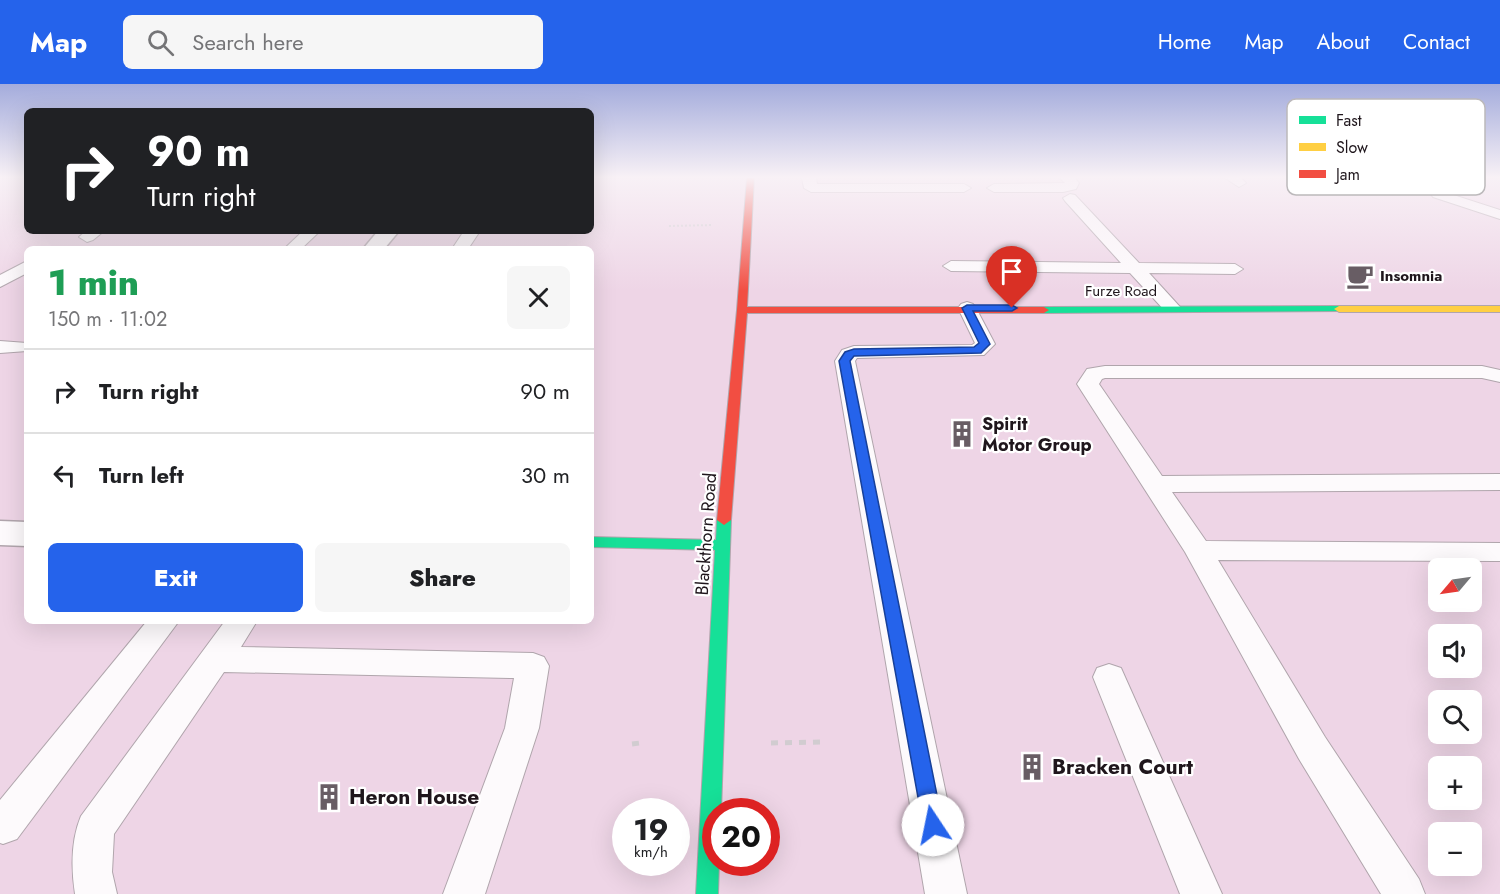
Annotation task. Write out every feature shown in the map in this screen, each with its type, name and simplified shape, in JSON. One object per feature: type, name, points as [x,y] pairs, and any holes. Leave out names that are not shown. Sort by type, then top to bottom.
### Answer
[{"type":"street","name":"Blackthorn Road","points":[[707,894],[722,545],[748,216]]},
{"type":"street","points":[[376,246],[386,234]]},
{"type":"street","name":"Furze Road","points":[[742,309],[1500,309]]},
{"type":"street","points":[[0,533],[24,534]]},
{"type":"street","points":[[594,543],[722,545]]},
{"type":"lane","points":[[1087,216],[1172,308]]},
{"type":"lane","points":[[295,246],[309,234]]},
{"type":"lane","points":[[951,266],[1235,269]]},
{"type":"lane","points":[[0,282],[24,268]]},
{"type":"lane","points":[[946,894],[845,361],[849,354],[854,352],[977,351],[985,344],[967,308]]},
{"type":"lane","points":[[0,347],[21,347]]},
{"type":"lane","points":[[1404,894],[1312,748],[1198,550],[1088,384],[1094,373],[1482,372],[1500,376]]},
{"type":"lane","points":[[1156,484],[1500,482]]},
{"type":"lane","points":[[1198,550],[1498,554]]},
{"type":"lane","points":[[3,826],[44,758],[161,624]]},
{"type":"lane","points":[[96,894],[92,872],[95,830],[240,624]]},
{"type":"lane","points":[[216,659],[532,666],[522,728],[464,894]]},
{"type":"lane","points":[[1109,677],[1201,894]]},
{"type":"path","points":[[669,226],[747,224]]},
{"type":"path","points":[[771,743],[823,742]]},
{"type":"path","points":[[632,744],[640,743]]},
{"type":"shaded area","points":[[0,216],[24,216],[24,234],[594,234],[594,216],[1500,216],[1500,894],[0,894]]},
{"type":"traffic: fast","points":[[1044,310],[1339,309]]},
{"type":"traffic: fast","points":[[707,894],[724,520]]},
{"type":"traffic: fast","points":[[594,542],[722,545]]},
{"type":"traffic: slow","points":[[1339,309],[1500,309]]},
{"type":"traffic: jam","points":[[724,520],[748,216]]},
{"type":"traffic: jam","points":[[742,310],[1044,310]]},
{"type":"place","name":"Insomnia","points":[[1360,276]]},
{"type":"place","name":"Spirit Motor Group","points":[[962,434]]},
{"type":"place","name":"Bracken Court","points":[[1032,767]]},
{"type":"place","name":"Heron House","points":[[329,797]]},
{"type":"route","points":[[933,825],[845,361],[846,357],[854,352],[977,351],[985,344],[967,308],[1012,308]]}]
